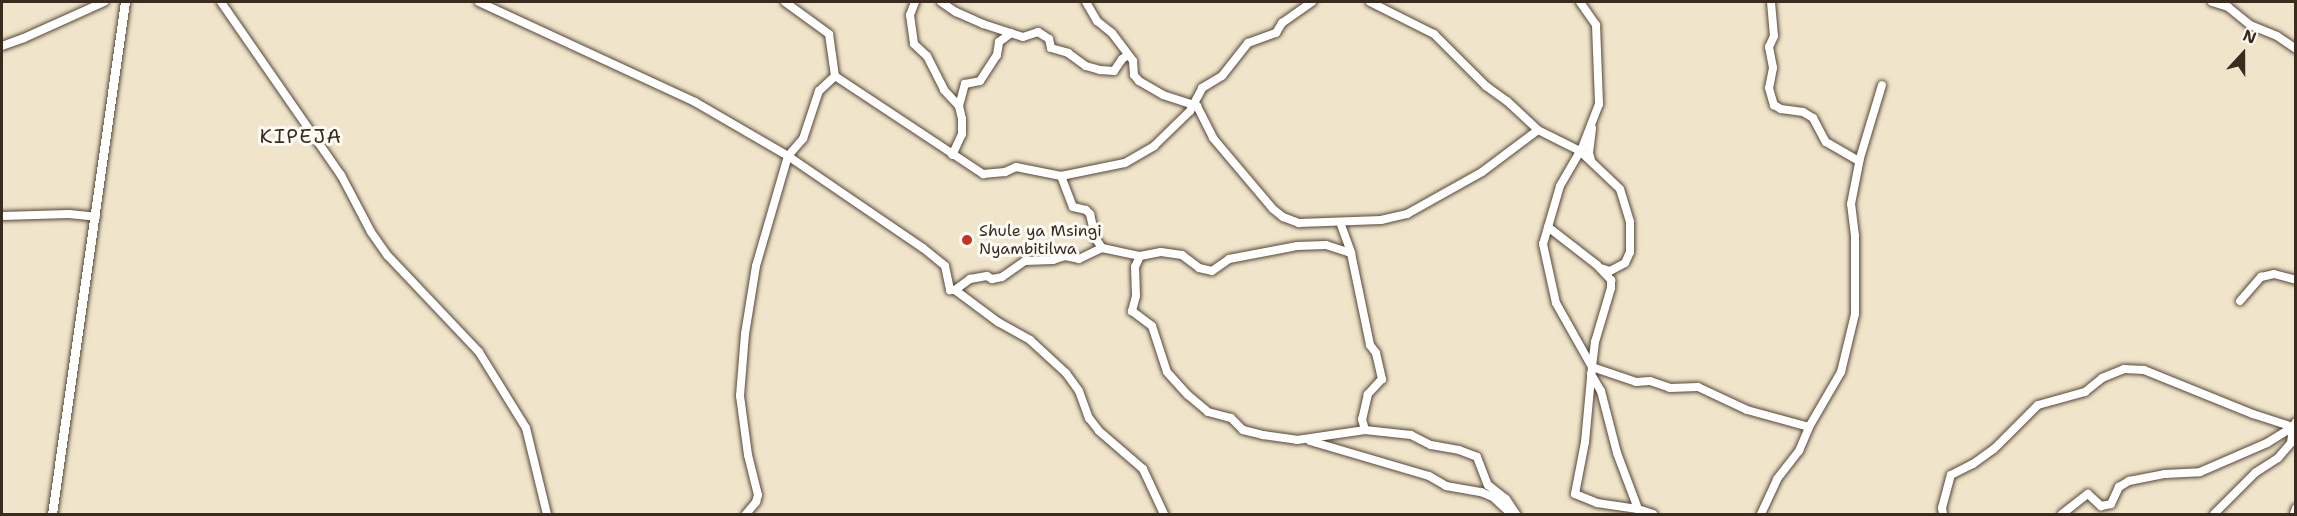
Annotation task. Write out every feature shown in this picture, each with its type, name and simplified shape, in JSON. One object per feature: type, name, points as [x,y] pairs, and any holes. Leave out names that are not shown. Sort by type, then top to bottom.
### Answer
[{"type":"main road","points":[[52,514],[125,2]]},
{"type":"street","points":[[2,46],[104,2]]},
{"type":"street","points":[[221,2],[336,166],[371,232],[388,256],[485,362],[525,428],[547,514]]},
{"type":"street","points":[[479,2],[695,102],[788,156],[923,248],[945,266],[950,290],[955,290],[998,322],[1030,340],[1066,373],[1080,391],[1089,418],[1099,431],[1143,469],[1164,514]]},
{"type":"street","points":[[785,2],[829,34],[835,76],[897,118],[928,135],[952,155],[983,174],[1005,172],[1017,167],[1061,176],[1125,163],[1164,138],[1193,105],[1202,88],[1222,76],[1248,43],[1276,33],[1282,23],[1312,2]]},
{"type":"street","points":[[915,2],[910,15],[914,44],[927,56],[944,90],[959,106]]},
{"type":"street","points":[[941,2],[956,12],[1026,38],[1038,32],[1049,39],[1052,48],[1068,52],[1086,66],[1100,70],[1113,71],[1122,58],[1128,55]]},
{"type":"street","points":[[1086,2],[1098,21],[1112,33],[1133,61],[1134,75],[1139,81],[1163,95],[1197,106],[1213,138],[1273,210],[1299,223],[1381,220],[1407,214],[1482,172],[1538,130]]},
{"type":"street","points":[[1370,2],[1434,34],[1486,86],[1507,101],[1538,130],[1581,149],[1620,189],[1630,222],[1630,252],[1625,263],[1610,271],[1600,268]]},
{"type":"street","points":[[1580,2],[1596,25],[1599,104],[1593,124],[1589,153],[1591,160]]},
{"type":"street","points":[[1771,2],[1774,36],[1769,47],[1773,68],[1770,88],[1774,105],[1781,109],[1803,112],[1813,118],[1826,142],[1860,160]]},
{"type":"street","points":[[2212,2],[2228,7],[2250,24],[2277,36],[2295,49]]},
{"type":"street","points":[[952,155],[962,134],[959,106],[965,84],[980,81],[997,55],[999,42],[1011,33]]},
{"type":"street","points":[[746,514],[756,502],[758,495],[750,469],[741,406],[745,333],[756,266],[788,156],[803,139],[819,91],[835,76]]},
{"type":"street","points":[[1761,514],[1777,479],[1799,451],[1809,428],[1841,372],[1855,314],[1855,236],[1851,204],[1860,160],[1882,85]]},
{"type":"street","points":[[1593,124],[1560,186],[1543,244],[1556,303],[1601,391],[1617,453],[1638,509]]},
{"type":"street","points":[[1061,176],[1073,207],[1086,210],[1090,214],[1096,240],[1102,248]]},
{"type":"street","points":[[2,216],[69,214],[96,217]]},
{"type":"street","points":[[1340,222],[1351,254],[1367,332],[1382,379],[1368,394],[1362,419],[1365,430]]},
{"type":"street","points":[[1548,227],[1600,268],[1611,280],[1611,288],[1595,342],[1584,442],[1575,494],[1597,503],[1638,509],[1653,514]]},
{"type":"street","points":[[955,290],[970,279],[987,276],[992,279],[1002,277],[1025,261],[1053,260],[1065,256],[1079,259],[1102,248],[1140,256],[1161,252],[1182,255],[1199,268],[1212,271],[1229,259],[1271,249],[1326,245],[1351,254]]},
{"type":"street","points":[[1140,256],[1135,267],[1136,296],[1132,311],[1152,326],[1167,372],[1208,412],[1231,418],[1243,430],[1263,435],[1304,439],[1429,476],[1446,486],[1481,492],[1493,497],[1514,514]]},
{"type":"street","points":[[2240,301],[2261,277],[2274,274],[2295,280]]},
{"type":"street","points":[[1943,514],[1942,508],[1951,476],[1973,464],[1994,448],[2038,405],[2085,392],[2102,378],[2124,369],[2144,370],[2253,414],[2294,425]]},
{"type":"street","points":[[1592,371],[1636,382],[1650,381],[1670,388],[1698,387],[1747,410],[1809,428]]},
{"type":"street","points":[[2062,514],[2088,495],[2101,506],[2111,504],[2119,487],[2129,481],[2165,474],[2200,472],[2267,443],[2294,425]]},
{"type":"street","points":[[2214,514],[2255,473],[2278,458],[2291,443],[2294,425]]},
{"type":"street","points":[[1304,439],[1365,430],[1411,435],[1431,445],[1478,458],[1488,485],[1506,499],[1514,514]]},
{"type":"street","points":[[2294,514],[2295,508]]},
{"type":"place","name":"Shule ya Msingi Nyambitilwa","points":[[967,240]]},
{"type":"district","name":"KIPEJA","points":[[301,136]]}]
